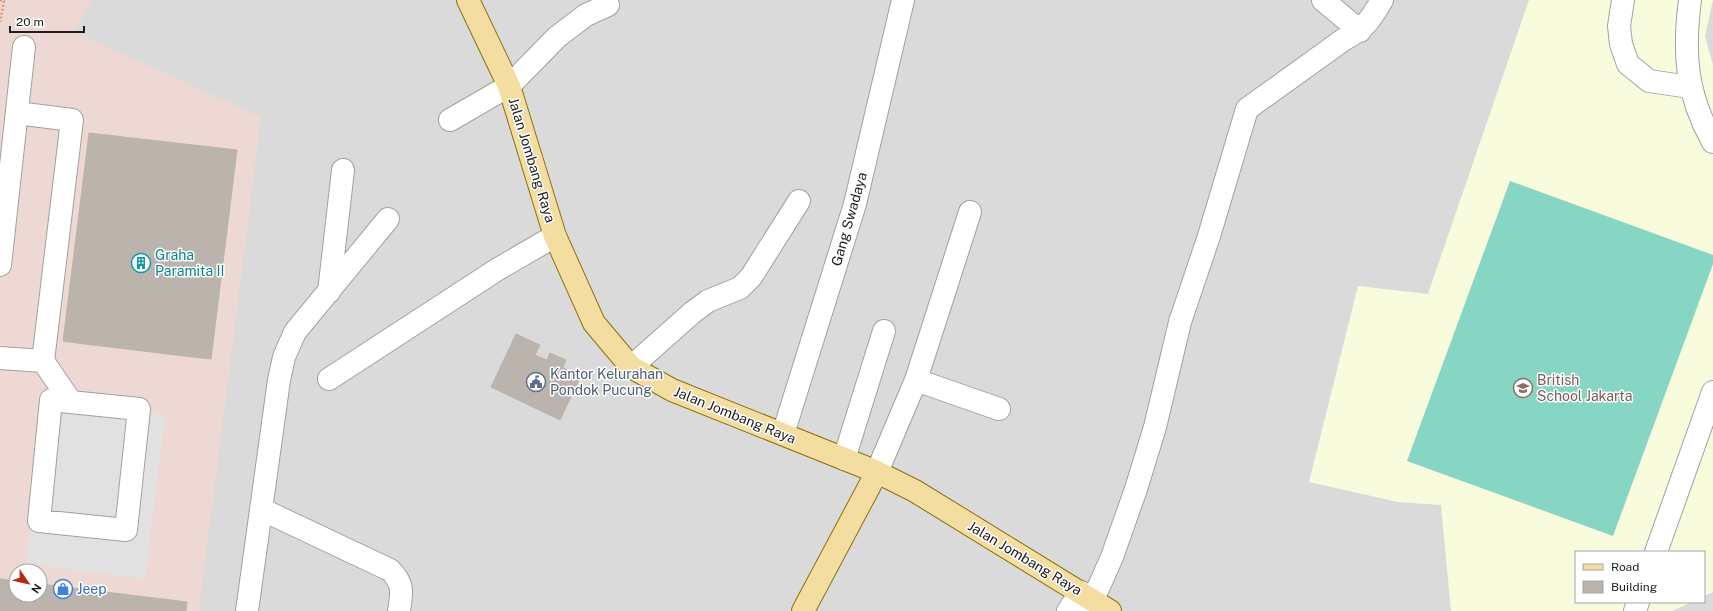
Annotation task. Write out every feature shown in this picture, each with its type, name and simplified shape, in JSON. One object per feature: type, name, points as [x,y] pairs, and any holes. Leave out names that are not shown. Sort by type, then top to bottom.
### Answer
[{"type":"main road","name":"Jalan Jombang Raya","points":[[468,0],[509,86],[555,236],[594,323],[631,367],[672,390],[877,472],[915,491],[1093,604]]},
{"type":"main road","points":[[803,611],[877,472]]},
{"type":"street","name":"Gang Swadaya","points":[[783,434],[855,204],[903,0]]},
{"type":"street","points":[[1323,0],[1360,31]]},
{"type":"street","points":[[1068,611],[1093,604],[1112,557],[1155,427],[1180,322],[1209,236],[1247,109],[1343,40],[1360,31],[1370,21],[1382,0]]},
{"type":"street","points":[[1623,0],[1620,32],[1621,44],[1628,64],[1649,81],[1690,87]]},
{"type":"street","points":[[1690,0],[1686,59],[1690,87],[1706,129],[1713,142]]},
{"type":"street","points":[[450,120],[509,86],[557,37],[586,15],[608,5]]},
{"type":"street","points":[[0,265],[24,47]]},
{"type":"street","points":[[17,113],[72,120],[43,361],[71,402],[139,409],[126,530],[39,521],[51,400],[71,402]]},
{"type":"street","points":[[329,292],[343,170]]},
{"type":"street","points":[[631,367],[708,301],[740,288],[751,277],[800,201]]},
{"type":"street","points":[[877,472],[916,380],[970,212]]},
{"type":"street","points":[[248,611],[279,380],[284,356],[295,332],[388,219]]},
{"type":"street","points":[[330,379],[498,269],[555,236]]},
{"type":"street","points":[[844,459],[884,332]]},
{"type":"street","points":[[0,358],[43,361]]},
{"type":"street","points":[[916,380],[999,409]]},
{"type":"street","points":[[1656,551],[1713,392]]},
{"type":"street","points":[[261,509],[390,570],[398,578],[402,592],[399,611]]},
{"type":"path","points":[[0,0],[4,1],[1,22]]},
{"type":"shaded area","points":[[0,0],[1713,0],[1713,611],[0,611]]},
{"type":"shaded area","points":[[0,0],[92,0],[74,32],[261,117],[199,611],[0,611]]},
{"type":"shaded area","name":"British School Jakarta","points":[[1529,0],[1713,0],[1705,36],[1713,65],[1713,592],[1705,596],[1705,551],[1575,551],[1575,603],[1690,603],[1672,611],[1451,611],[1441,505],[1398,502],[1309,482],[1358,286],[1428,294]]},
{"type":"shaded area","points":[[47,401],[165,415],[145,579],[48,567],[48,563],[26,563]]},
{"type":"green space","points":[[1510,181],[1713,255],[1713,264],[1613,536],[1407,461]]},
{"type":"building","points":[[89,133],[237,150],[211,359],[184,356],[206,184],[98,172],[77,343],[63,341]]},
{"type":"building","name":"Graha Paramita II","points":[[98,172],[206,184],[184,356],[77,343]]},
{"type":"building","name":"Kantor Kelurahan Pondok Pucung","points":[[516,334],[540,345],[535,355],[547,360],[550,353],[566,360],[563,368],[581,376],[560,420],[491,387]]},
{"type":"building","name":"Jeep","points":[[0,579],[8,580],[8,603],[48,603],[48,585],[187,602],[186,611],[0,611]]},
{"type":"place","name":"Graha Paramita II","points":[[141,263]]},
{"type":"place","name":"Kantor Kelurahan Pondok Pucung","points":[[536,382]]},
{"type":"place","name":"British School Jakarta","points":[[1523,388]]},
{"type":"place","name":"Jeep","points":[[63,589]]}]
